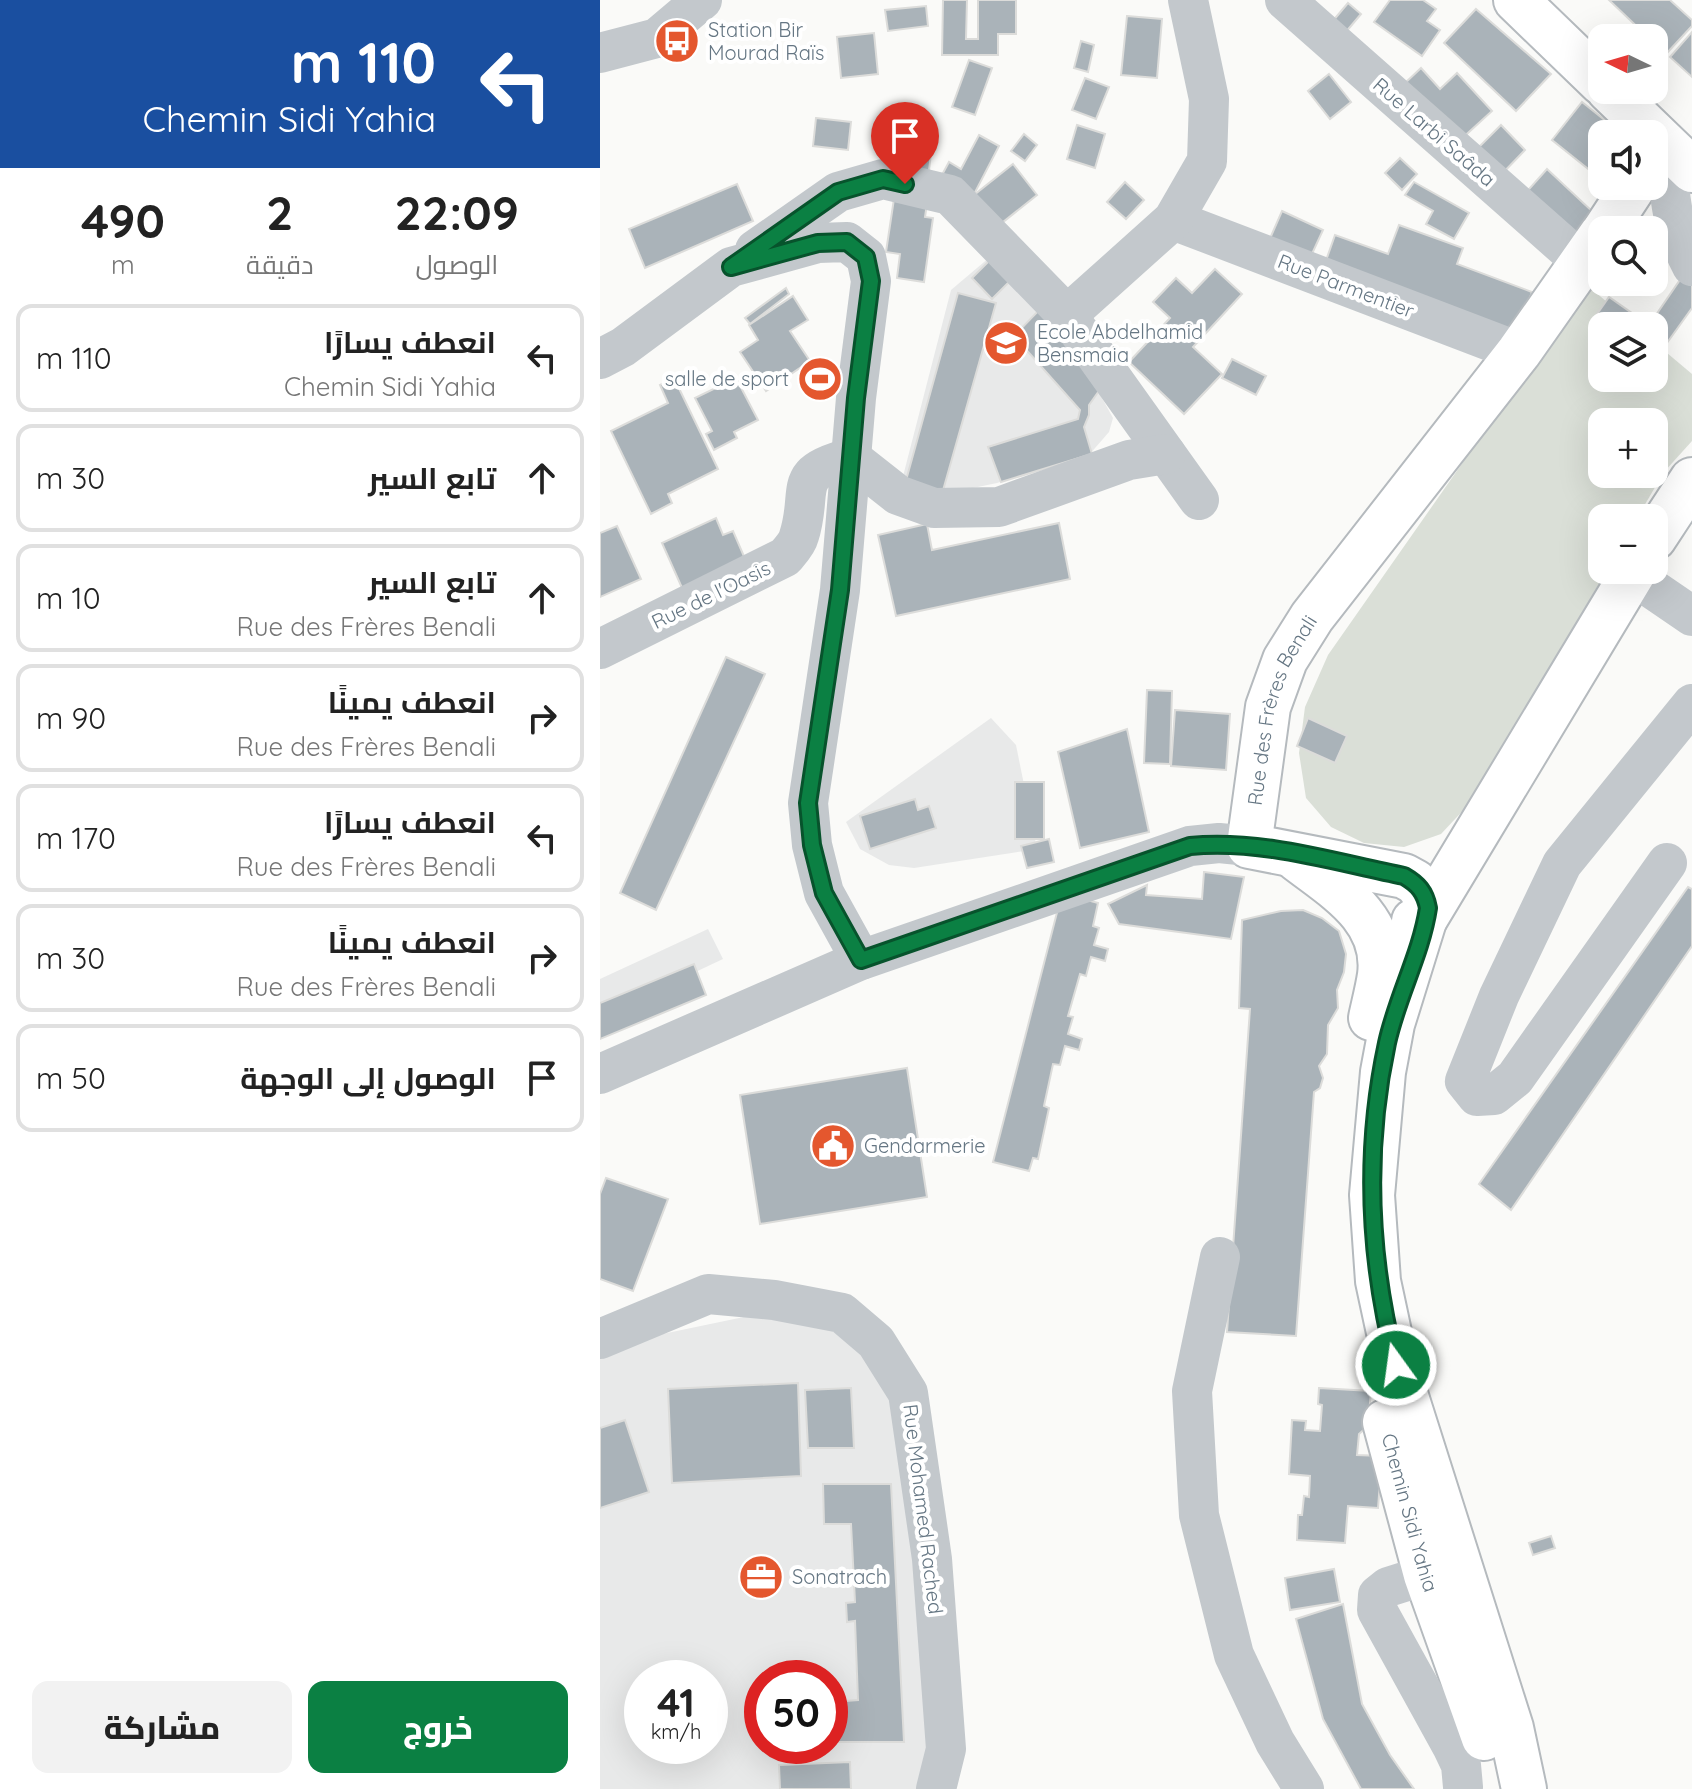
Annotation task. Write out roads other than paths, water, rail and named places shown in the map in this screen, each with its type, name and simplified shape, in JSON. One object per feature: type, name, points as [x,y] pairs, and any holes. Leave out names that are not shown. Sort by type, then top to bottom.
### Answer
[{"type":"main road","points":[[1516,0],[1588,69]]},
{"type":"main road","points":[[1622,104],[1671,158]]},
{"type":"main road","name":"Rue des Frères Benali","points":[[1269,849],[1268,707],[1285,660],[1312,617],[1519,352],[1588,253]]},
{"type":"main road","points":[[1668,517],[1692,480]]},
{"type":"main road","name":"Chemin Sidi Yahia","points":[[1524,1789],[1511,1728],[1396,1365],[1378,1281],[1372,1195],[1383,1072],[1392,1024],[1426,917],[1626,584]]},
{"type":"main road","points":[[1269,849],[1404,876],[1415,882],[1426,899],[1426,917],[1403,922],[1367,919]]},
{"type":"main road","name":"Chemin Sidi Yahia","points":[[1269,849],[1344,895],[1367,919],[1376,936],[1380,973],[1364,1060],[1354,1150],[1352,1195],[1357,1285],[1372,1374],[1426,1575],[1485,1741],[1479,1788]]},
{"type":"street","points":[[600,53],[657,38],[702,0]]},
{"type":"street","points":[[1067,315],[1173,220],[1207,161],[1209,99],[1188,0]]},
{"type":"street","name":"Rue Larbi Saâda","points":[[1285,0],[1588,236]]},
{"type":"street","points":[[1671,158],[1670,209],[1680,245],[1692,266]]},
{"type":"street","points":[[600,359],[623,347],[838,192],[883,179],[950,195],[1067,315],[1199,500]]},
{"type":"street","name":"Rue Parmentier","points":[[1173,220],[1519,352]]},
{"type":"street","points":[[731,267],[818,243],[847,242],[866,257],[871,281],[840,590],[808,803],[812,845],[824,893],[861,960]]},
{"type":"street","points":[[851,458],[898,495],[934,508],[999,507],[1129,460],[1166,454]]},
{"type":"street","name":"Rue de l'Oasis","points":[[600,649],[785,557],[799,538],[804,497],[812,473],[825,464],[851,458]]},
{"type":"street","points":[[1649,584],[1692,616]]},
{"type":"street","points":[[1667,863],[1515,1078],[1494,1095],[1477,1096],[1465,1081],[1499,996],[1562,864],[1692,704]]},
{"type":"street","points":[[600,1074],[861,960],[1190,846],[1219,843],[1269,849]]},
{"type":"street","points":[[1220,1257],[1192,1391],[1199,1515],[1234,1655],[1275,1742],[1304,1789]]},
{"type":"street","name":"Rue Mohamed Rached","points":[[600,1339],[708,1294],[774,1300],[842,1313],[876,1342],[908,1393],[932,1559],[946,1749],[936,1789]]},
{"type":"street","points":[[1426,1575],[1388,1587],[1378,1595],[1377,1610],[1461,1765],[1479,1788]]},
{"type":"place","name":"Station Bir Mourad Raïs","points":[[677,41]]},
{"type":"place","name":"Ecole Abdelhamid Bensmaia","points":[[1006,343]]},
{"type":"place","name":"salle de sport","points":[[820,379]]},
{"type":"place","name":"Gendarmerie","points":[[833,1146]]},
{"type":"place","name":"Sonatrach","points":[[761,1577]]}]
